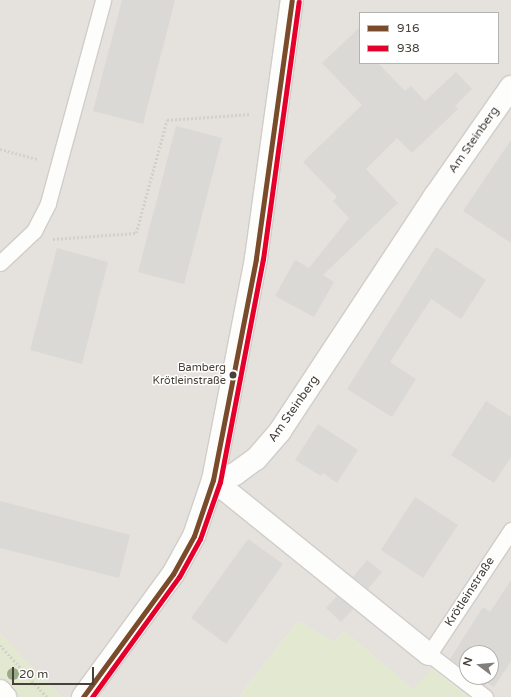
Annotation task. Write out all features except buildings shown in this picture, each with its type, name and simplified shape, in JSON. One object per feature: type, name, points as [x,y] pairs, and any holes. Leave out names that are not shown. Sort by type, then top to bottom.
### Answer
[{"type":"street","points":[[84,697],[173,574],[194,536],[213,480],[256,258],[278,112],[292,0]]},
{"type":"street","name":"Am Steinberg","points":[[213,480],[235,474],[256,460],[280,432],[435,196],[511,87]]},
{"type":"street","points":[[213,480],[430,654]]},
{"type":"street","points":[[0,691],[5,697]]},
{"type":"lane","points":[[0,263],[30,236],[48,203],[103,0]]},
{"type":"lane","name":"Krötleinstraße","points":[[430,654],[511,530]]},
{"type":"lane","points":[[430,654],[485,697]]},
{"type":"path","points":[[30,236],[44,240],[136,233],[166,120],[278,112]]},
{"type":"path","points":[[0,149],[58,164]]},
{"type":"path","points":[[0,645],[47,697]]},
{"type":"shaded area","points":[[0,0],[511,0],[511,697],[468,697],[433,668],[414,690],[344,631],[334,642],[298,621],[239,697],[62,697],[0,634]]},
{"type":"green space","points":[[298,621],[334,642],[344,631],[413,689],[432,668],[468,697],[239,697]]},
{"type":"green space","points":[[0,634],[8,642],[62,697],[0,697]]},
{"type":"transit line","name":"916","points":[[83,697],[173,574],[194,536],[213,480],[256,258],[292,0]]},
{"type":"transit line","name":"938","points":[[92,697],[179,577],[200,539],[220,482],[263,259],[299,1]]},
{"type":"place","name":"Bamberg Krötleinstraße","points":[[233,375]]}]
